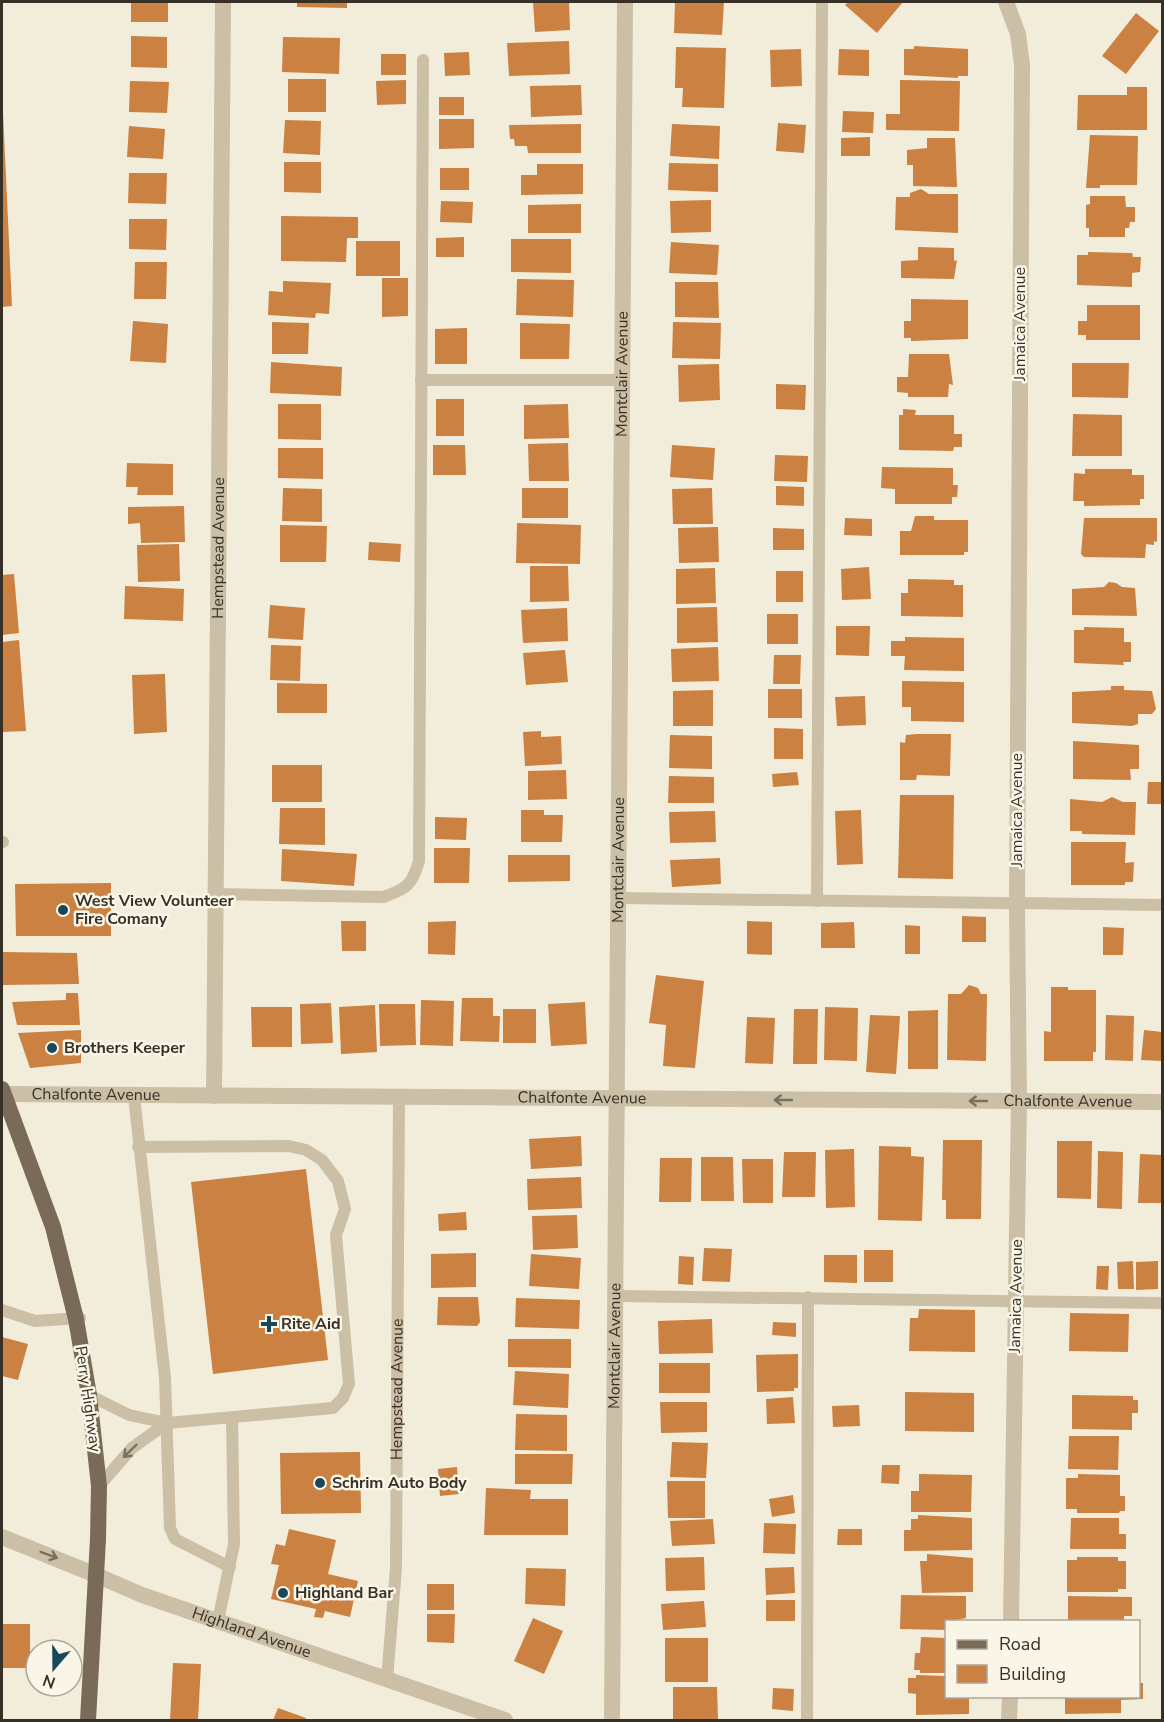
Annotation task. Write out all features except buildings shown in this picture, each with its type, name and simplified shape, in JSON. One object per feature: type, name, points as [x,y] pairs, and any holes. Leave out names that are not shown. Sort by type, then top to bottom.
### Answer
[{"type":"main road","name":"Perry Highway","points":[[2,1092],[53,1227],[78,1319],[89,1395],[99,1486],[88,1720]]},
{"type":"street","name":"Hempstead Avenue","points":[[214,1096],[223,2]]},
{"type":"street","name":"Montclair Avenue","points":[[612,1720],[624,2]]},
{"type":"street","name":"Jamaica Avenue","points":[[1006,2],[1018,34],[1022,64],[1017,904],[1019,1101],[1011,1620]]},
{"type":"street","name":"Chalfonte Avenue","points":[[2,1092],[134,1096],[1162,1102]]},
{"type":"street","name":"Highland Avenue","points":[[2,1537],[142,1595],[505,1720]]},
{"type":"street","points":[[1009,1720],[1010,1698]]},
{"type":"lane","points":[[817,901],[822,2]]},
{"type":"lane","points":[[215,894],[383,897],[403,891],[414,878],[419,861],[423,60]]},
{"type":"lane","points":[[421,380],[622,380]]},
{"type":"lane","points":[[618,898],[1162,905]]},
{"type":"lane","points":[[134,1096],[165,1378],[172,1534],[175,1539],[230,1567]]},
{"type":"lane","name":"Hempstead Avenue","points":[[387,1680],[396,1568],[399,1097]]},
{"type":"lane","points":[[89,1395],[129,1415],[167,1424],[333,1408],[343,1398],[349,1384],[336,1235],[345,1209],[338,1181],[322,1160],[306,1150],[289,1146],[138,1147]]},
{"type":"lane","points":[[615,1296],[1016,1299],[1162,1303]]},
{"type":"lane","points":[[807,1720],[808,1297]]},
{"type":"lane","points":[[2,1310],[35,1321],[78,1319]]},
{"type":"lane","points":[[218,1622],[230,1567],[235,1523],[232,1417]]},
{"type":"lane","points":[[99,1486],[132,1448],[167,1424]]},
{"type":"place","name":"West View Volunteer Fire Comany","points":[[63,910]]},
{"type":"place","name":"Brothers Keeper","points":[[52,1048]]},
{"type":"place","name":"Rite Aid","points":[[269,1324]]},
{"type":"place","name":"Schrim Auto Body","points":[[320,1483]]},
{"type":"place","name":"Highland Bar","points":[[283,1593]]}]
